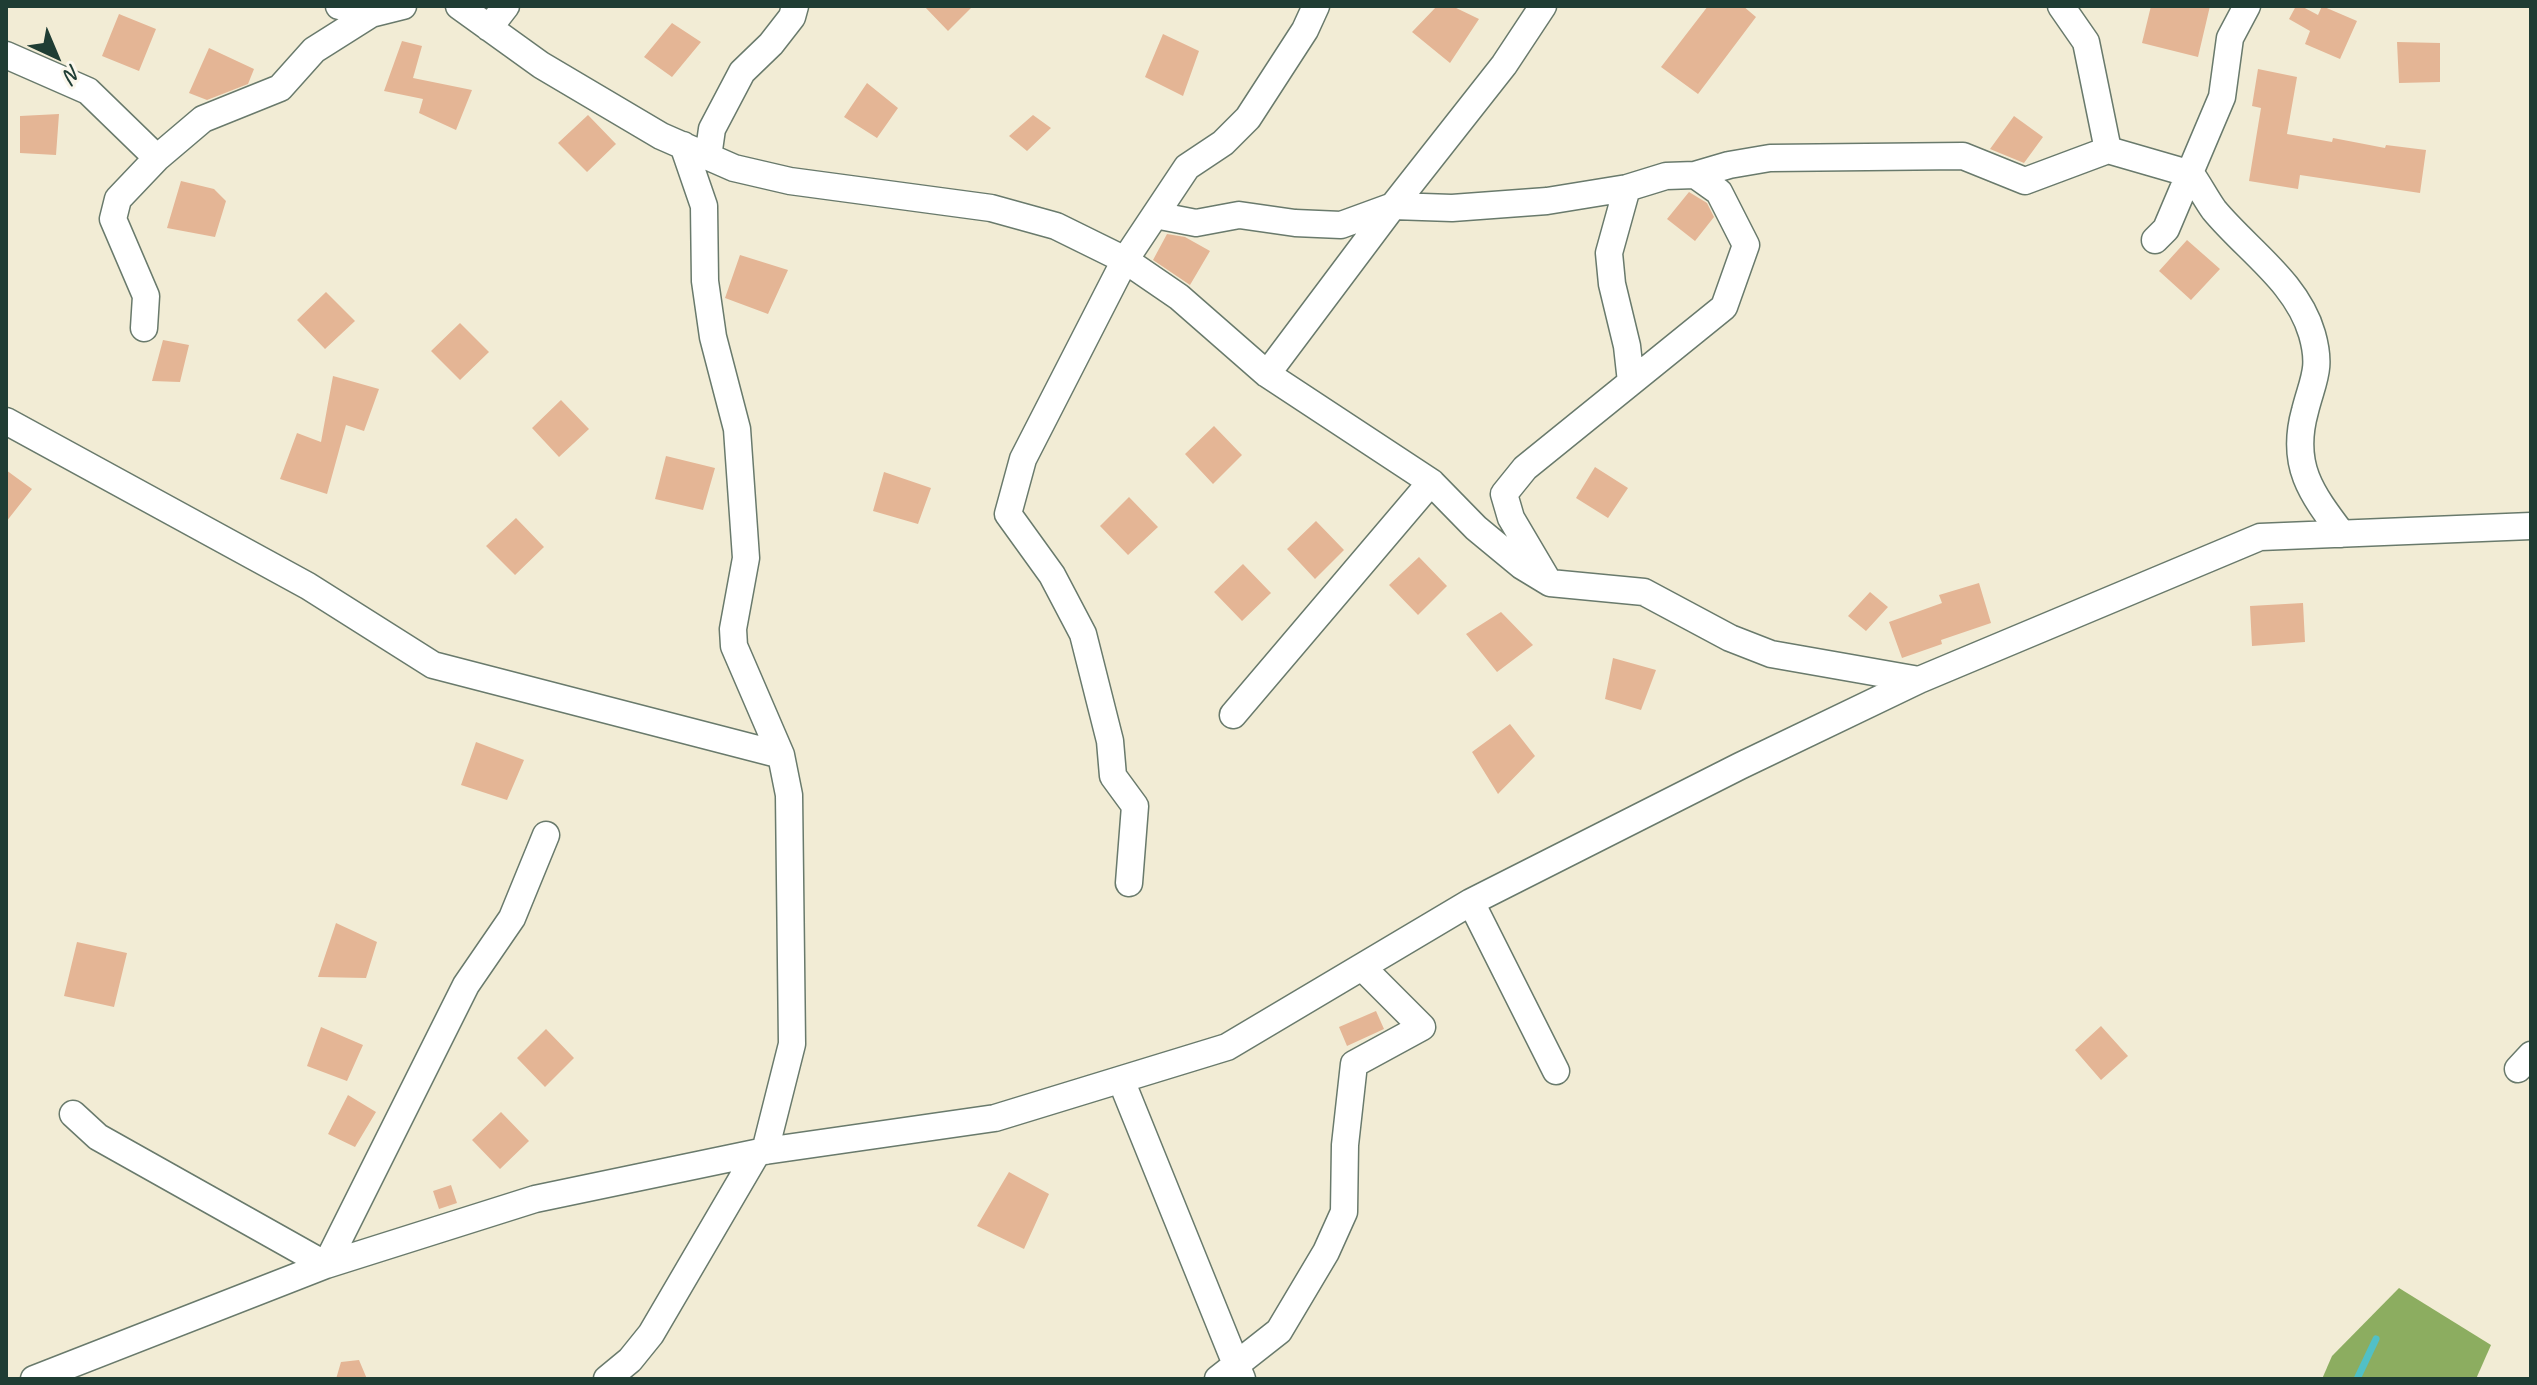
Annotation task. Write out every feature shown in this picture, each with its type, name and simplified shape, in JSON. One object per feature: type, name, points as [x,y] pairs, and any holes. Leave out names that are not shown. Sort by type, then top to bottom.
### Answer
[{"type":"street","points":[[339,6],[371,14]]},
{"type":"street","points":[[144,328],[146,296],[113,219],[118,199],[157,158],[203,119],[280,88],[314,50],[371,14],[403,6]]},
{"type":"street","points":[[459,6],[541,65],[672,141],[734,168],[790,181],[991,208],[1056,226],[1125,260],[1179,297],[1267,374],[1431,482],[1476,528],[1522,566],[1550,583],[1644,592],[1730,638],[1771,654],[1919,680]]},
{"type":"street","points":[[489,28],[506,6]]},
{"type":"street","points":[[708,157],[712,129],[742,72],[771,44],[792,17],[795,6]]},
{"type":"street","points":[[1129,883],[1135,806],[1113,776],[1110,741],[1083,634],[1052,575],[1008,514],[1023,459],[1125,260],[1187,167],[1223,143],[1248,118],[1305,30],[1316,6]]},
{"type":"street","points":[[1267,374],[1504,65],[1543,6]]},
{"type":"street","points":[[2061,6],[2086,42],[2108,150]]},
{"type":"street","points":[[2155,240],[2166,229],[2222,97],[2230,38],[2247,6]]},
{"type":"street","points":[[6,55],[88,91],[157,158]]},
{"type":"street","points":[[672,141],[712,129]]},
{"type":"street","points":[[607,1379],[630,1360],[651,1334],[761,1152],[792,1044],[789,795],[781,755],[734,646],[733,629],[746,558],[737,429],[711,323],[705,281],[704,206],[672,141]]},
{"type":"street","points":[[1155,215],[1196,223],[1239,215],[1295,223],[1341,225],[1393,206],[1452,208],[1531,202],[1627,188],[1666,176],[1695,175],[1770,158],[1963,156],[2025,181],[2108,150],[2191,174],[2213,209],[2294,295],[2311,333],[2318,370],[2303,415],[2301,461],[2312,494],[2342,534]]},
{"type":"street","points":[[1550,583],[1511,518],[1504,494],[1525,468],[1724,307],[1746,245],[1719,192],[1695,175]]},
{"type":"street","points":[[1627,188],[1609,253],[1631,382]]},
{"type":"street","points":[[6,421],[308,586],[433,665],[781,755]]},
{"type":"street","points":[[1233,715],[1431,482]]},
{"type":"street","points":[[34,1379],[326,1265],[535,1199],[761,1152],[995,1118],[1227,1047],[1471,902],[1740,766],[1919,680],[2260,537],[2531,526]]},
{"type":"street","points":[[1840,666],[1876,701]]},
{"type":"street","points":[[326,1265],[466,985],[512,918],[546,835]]},
{"type":"street","points":[[1471,902],[1556,1071]]},
{"type":"street","points":[[1121,1080],[1232,1375],[1279,1331],[1326,1252],[1344,1212],[1345,1145],[1354,1064],[1422,1027],[1362,967]]},
{"type":"street","points":[[73,1114],[98,1137],[326,1265]]},
{"type":"green space","points":[[2399,1288],[2491,1345],[2476,1379],[2322,1379],[2332,1356]]},
{"type":"building","points":[[924,6],[973,6],[948,31]]},
{"type":"building","points":[[1437,6],[1452,6],[1479,19],[1450,63],[1412,32]]},
{"type":"building","points":[[1708,6],[1743,6],[1756,17],[1698,94],[1661,67]]},
{"type":"building","points":[[2151,6],[2210,6],[2198,57],[2142,43]]},
{"type":"building","points":[[2296,6],[2318,15],[2322,6],[2357,21],[2340,59],[2305,44],[2310,31],[2289,19]]},
{"type":"building","points":[[119,14],[156,29],[139,71],[102,56]]},
{"type":"building","points":[[672,23],[701,42],[672,77],[644,57]]},
{"type":"building","points":[[1163,34],[1199,51],[1183,96],[1145,77]]},
{"type":"building","points":[[402,41],[422,46],[413,78],[472,90],[456,130],[419,113],[423,99],[384,91]]},
{"type":"building","points":[[2397,42],[2440,43],[2440,82],[2399,83]]},
{"type":"building","points":[[209,48],[254,69],[248,84],[207,100],[189,93]]},
{"type":"building","points":[[2258,69],[2297,77],[2287,134],[2332,142],[2333,138],[2385,148],[2386,145],[2426,150],[2420,193],[2300,175],[2298,189],[2249,181],[2261,108],[2252,106]]},
{"type":"building","points":[[867,83],[898,108],[877,138],[844,117]]},
{"type":"building","points":[[59,114],[56,155],[20,153],[20,116]]},
{"type":"building","points":[[588,115],[616,144],[587,172],[558,143]]},
{"type":"building","points":[[1033,115],[1051,128],[1027,151],[1009,136]]},
{"type":"building","points":[[2014,116],[2043,137],[2024,163],[1990,149]]},
{"type":"building","points":[[181,181],[214,189],[226,201],[215,237],[167,228]]},
{"type":"building","points":[[1689,192],[1707,203],[1714,217],[1695,241],[1667,219]]},
{"type":"building","points":[[1167,234],[1185,237],[1210,251],[1190,285],[1153,260]]},
{"type":"building","points":[[2187,240],[2220,269],[2191,300],[2159,271]]},
{"type":"building","points":[[740,255],[788,270],[768,314],[725,298]]},
{"type":"building","points":[[326,292],[355,321],[325,349],[297,320]]},
{"type":"building","points":[[460,323],[489,352],[460,380],[431,351]]},
{"type":"building","points":[[163,340],[189,345],[180,382],[152,381]]},
{"type":"building","points":[[333,376],[379,389],[364,431],[346,425],[327,494],[280,479],[297,433],[321,442]]},
{"type":"building","points":[[561,400],[589,429],[559,457],[532,428]]},
{"type":"building","points":[[1214,426],[1242,455],[1213,484],[1185,454]]},
{"type":"building","points":[[666,456],[715,468],[703,510],[655,499]]},
{"type":"building","points":[[1595,467],[1628,488],[1608,518],[1576,498]]},
{"type":"building","points":[[6,470],[32,489],[6,522]]},
{"type":"building","points":[[884,472],[931,488],[918,524],[873,511]]},
{"type":"building","points":[[1129,497],[1158,527],[1128,555],[1100,526]]},
{"type":"building","points":[[516,518],[544,547],[515,575],[486,546]]},
{"type":"building","points":[[1316,521],[1344,550],[1315,579],[1287,549]]},
{"type":"building","points":[[1419,557],[1447,586],[1418,615],[1389,585]]},
{"type":"building","points":[[1243,564],[1271,593],[1242,621],[1214,592]]},
{"type":"building","points":[[1979,583],[1991,623],[1941,640],[1942,644],[1902,658],[1889,622],[1942,603],[1939,595]]},
{"type":"building","points":[[1870,592],[1888,607],[1866,631],[1848,616]]},
{"type":"building","points":[[2303,603],[2305,642],[2252,646],[2250,606]]},
{"type":"building","points":[[1501,612],[1533,645],[1497,672],[1466,634]]},
{"type":"building","points":[[1613,658],[1656,670],[1641,710],[1605,699]]},
{"type":"building","points":[[1510,724],[1535,756],[1498,794],[1472,752]]},
{"type":"building","points":[[476,742],[524,760],[507,800],[461,785]]},
{"type":"building","points":[[336,923],[377,942],[366,978],[318,977]]},
{"type":"building","points":[[77,942],[127,953],[114,1007],[64,996]]},
{"type":"building","points":[[1376,1011],[1384,1029],[1347,1046],[1339,1027]]},
{"type":"building","points":[[2101,1026],[2128,1056],[2101,1080],[2075,1050]]},
{"type":"building","points":[[321,1027],[363,1045],[347,1081],[307,1066]]},
{"type":"building","points":[[546,1029],[574,1058],[545,1087],[517,1058]]},
{"type":"building","points":[[348,1095],[376,1112],[355,1147],[328,1134]]},
{"type":"building","points":[[501,1112],[529,1141],[500,1169],[472,1140]]},
{"type":"building","points":[[1009,1172],[1049,1194],[1024,1249],[977,1226]]},
{"type":"building","points":[[451,1185],[457,1203],[439,1209],[433,1191]]},
{"type":"building","points":[[359,1360],[367,1379],[336,1379],[341,1362]]},
{"type":"waterway","points":[[2357,1379],[2376,1339]]}]
